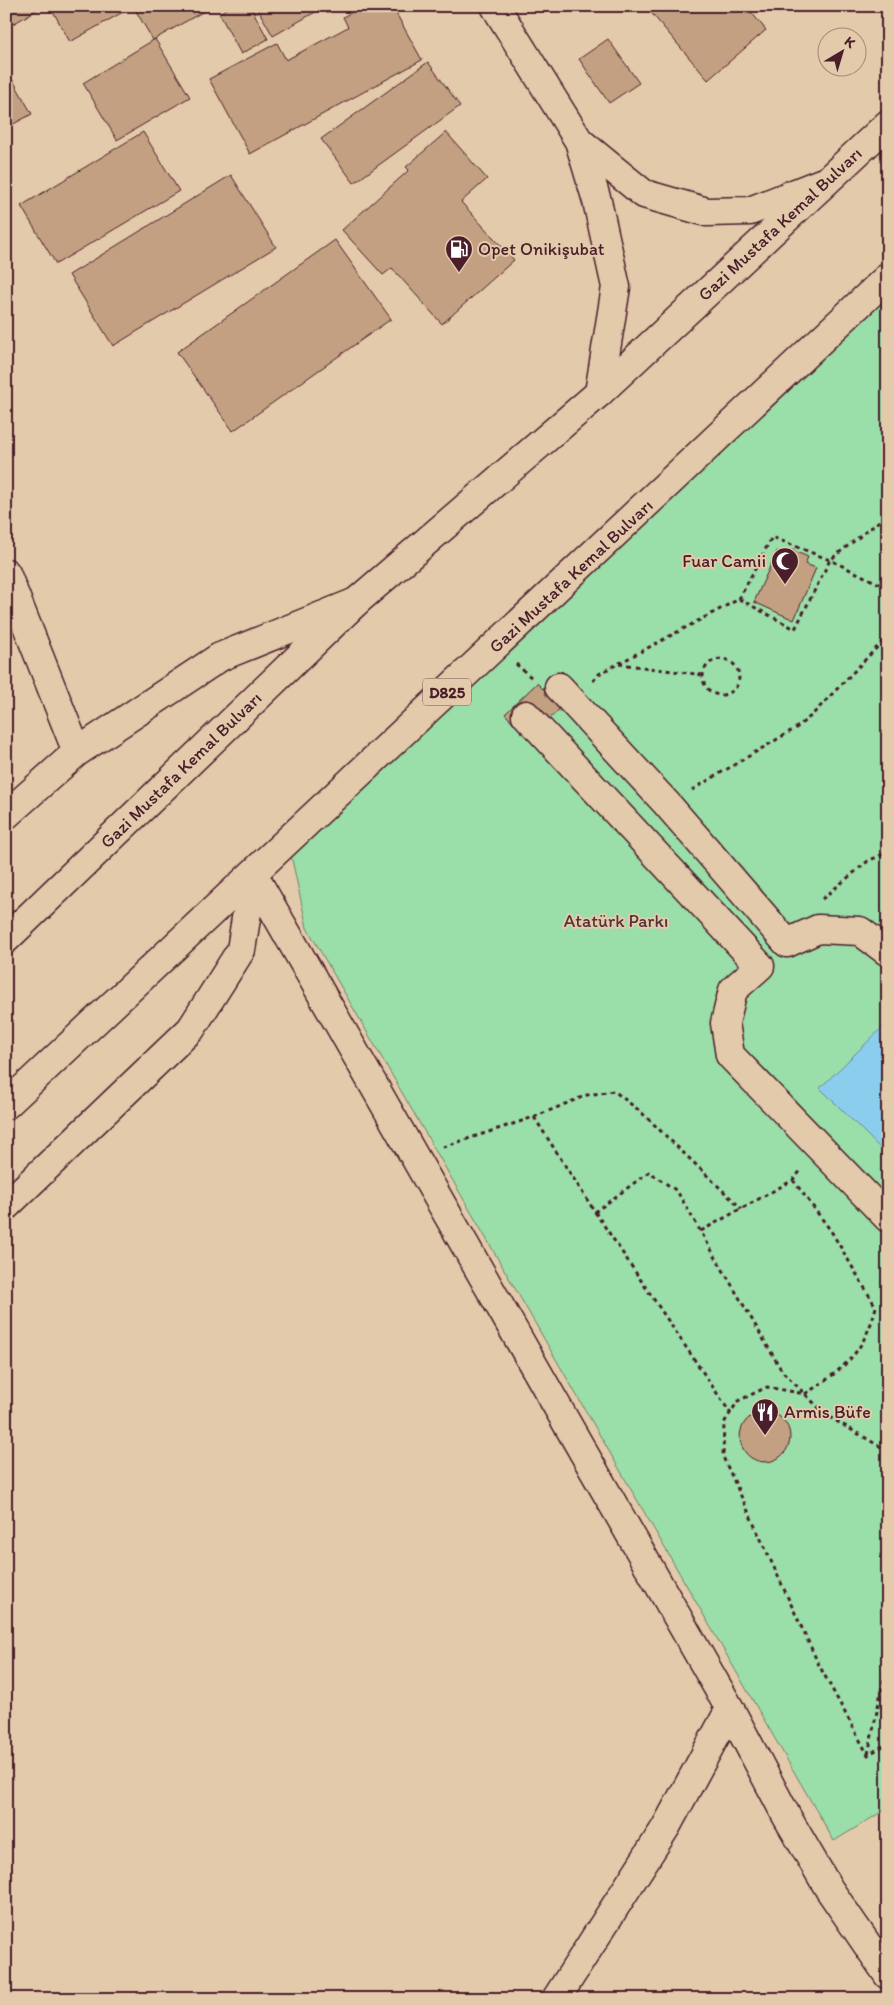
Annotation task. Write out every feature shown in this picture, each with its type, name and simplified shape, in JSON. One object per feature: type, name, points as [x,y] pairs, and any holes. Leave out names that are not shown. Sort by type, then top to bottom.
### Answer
[{"type":"main road","points":[[494,6],[579,141],[597,201],[616,287],[599,393]]},
{"type":"main road","name":"Gazi Mustafa Kemal Bulvarı","points":[[6,939],[356,602],[599,393],[888,124]]},
{"type":"main road","points":[[579,141],[644,194],[707,212],[750,211],[826,181]]},
{"type":"main road","name":"Gazi Mustafa Kemal Bulvarı","points":[[6,1105],[888,277]]},
{"type":"main road","points":[[6,572],[77,752]]},
{"type":"main road","name":"Gazi Mustafa Kemal Bulvarı","points":[[6,816],[77,752],[220,657],[356,602]]},
{"type":"main road","points":[[566,696],[667,804],[787,942]]},
{"type":"main road","points":[[526,715],[760,966]]},
{"type":"main road","points":[[254,874],[730,1709],[787,1817],[829,1889],[888,1975]]},
{"type":"main road","points":[[6,1206],[191,1029],[241,950],[254,874]]},
{"type":"main road","points":[[888,952],[860,930],[818,929],[787,942],[733,990],[725,1023],[730,1054],[888,1218]]},
{"type":"main road","points":[[556,1999],[666,1827],[730,1709]]},
{"type":"path","points":[[739,599],[795,629],[830,560],[888,514]]},
{"type":"path","points":[[566,696],[599,674],[739,599],[772,537],[830,560],[888,588]]},
{"type":"path","points":[[667,804],[796,728],[812,715],[888,636]]},
{"type":"path","points":[[725,659],[735,665],[738,670],[739,682],[732,692],[720,695],[710,691],[706,686],[703,675],[708,664],[713,660],[725,659]]},
{"type":"path","points":[[619,664],[703,675]]},
{"type":"path","points":[[821,900],[868,861],[888,852]]},
{"type":"path","points":[[414,1157],[534,1117],[587,1095],[614,1091],[641,1112],[742,1209]]},
{"type":"path","points":[[534,1117],[730,1414]]},
{"type":"path","points":[[595,1212],[649,1172],[677,1191],[782,1371],[826,1415],[888,1451]]},
{"type":"path","points":[[701,1231],[792,1180],[831,1230],[876,1307],[869,1332],[849,1361],[830,1378],[805,1394],[767,1387],[738,1402],[724,1423],[723,1457],[819,1665],[868,1754]]},
{"type":"path","points":[[868,1754],[888,1659]]},
{"type":"path","points":[[868,1754],[888,1743]]},
{"type":"green space","name":"Atatürk Parkı","points":[[888,282],[888,1808],[834,1841],[307,928],[291,855]]},
{"type":"water","points":[[888,1022],[888,1156],[820,1088]]},
{"type":"building","points":[[6,6],[39,6],[40,8],[13,24],[6,12]]},
{"type":"building","points":[[50,6],[129,6],[130,8],[70,42]]},
{"type":"building","points":[[133,6],[213,6],[153,40]]},
{"type":"building","points":[[231,6],[250,6],[268,39],[241,54],[219,13]]},
{"type":"building","points":[[256,6],[326,6],[273,36]]},
{"type":"building","points":[[363,6],[392,6],[422,60],[250,154],[209,79],[277,43],[286,60],[348,27],[343,17]]},
{"type":"building","points":[[651,6],[746,6],[766,30],[708,80],[648,9]]},
{"type":"building","points":[[155,39],[190,97],[117,140],[83,83]]},
{"type":"building","points":[[608,39],[639,83],[609,103],[579,59]]},
{"type":"building","points":[[428,62],[460,106],[354,183],[321,139]]},
{"type":"building","points":[[6,68],[32,114],[6,128]]},
{"type":"building","points":[[143,132],[179,191],[56,264],[21,206]]},
{"type":"building","points":[[446,132],[487,179],[461,202],[514,260],[442,324],[392,268],[383,275],[342,230],[409,170],[406,167]]},
{"type":"building","points":[[231,175],[276,247],[113,346],[69,275]]},
{"type":"building","points":[[335,240],[391,319],[233,431],[177,352]]},
{"type":"building","name":"Fuar Camii","points":[[792,550],[808,557],[805,564],[816,568],[794,620],[754,602],[777,551],[789,556]]},
{"type":"building","points":[[562,671],[580,689],[529,739],[505,714],[537,683],[543,689]]},
{"type":"building","name":"Armis Büfe","points":[[760,1412],[770,1412],[783,1419],[790,1432],[790,1442],[783,1455],[770,1462],[760,1462],[751,1458],[744,1451],[740,1442],[740,1432],[744,1423],[751,1416]]},
{"type":"place","name":"Opet Onikişubat","points":[[459,273]]},
{"type":"place","name":"Fuar Camii","points":[[785,585]]},
{"type":"place","name":"Armis Büfe","points":[[765,1436]]}]
